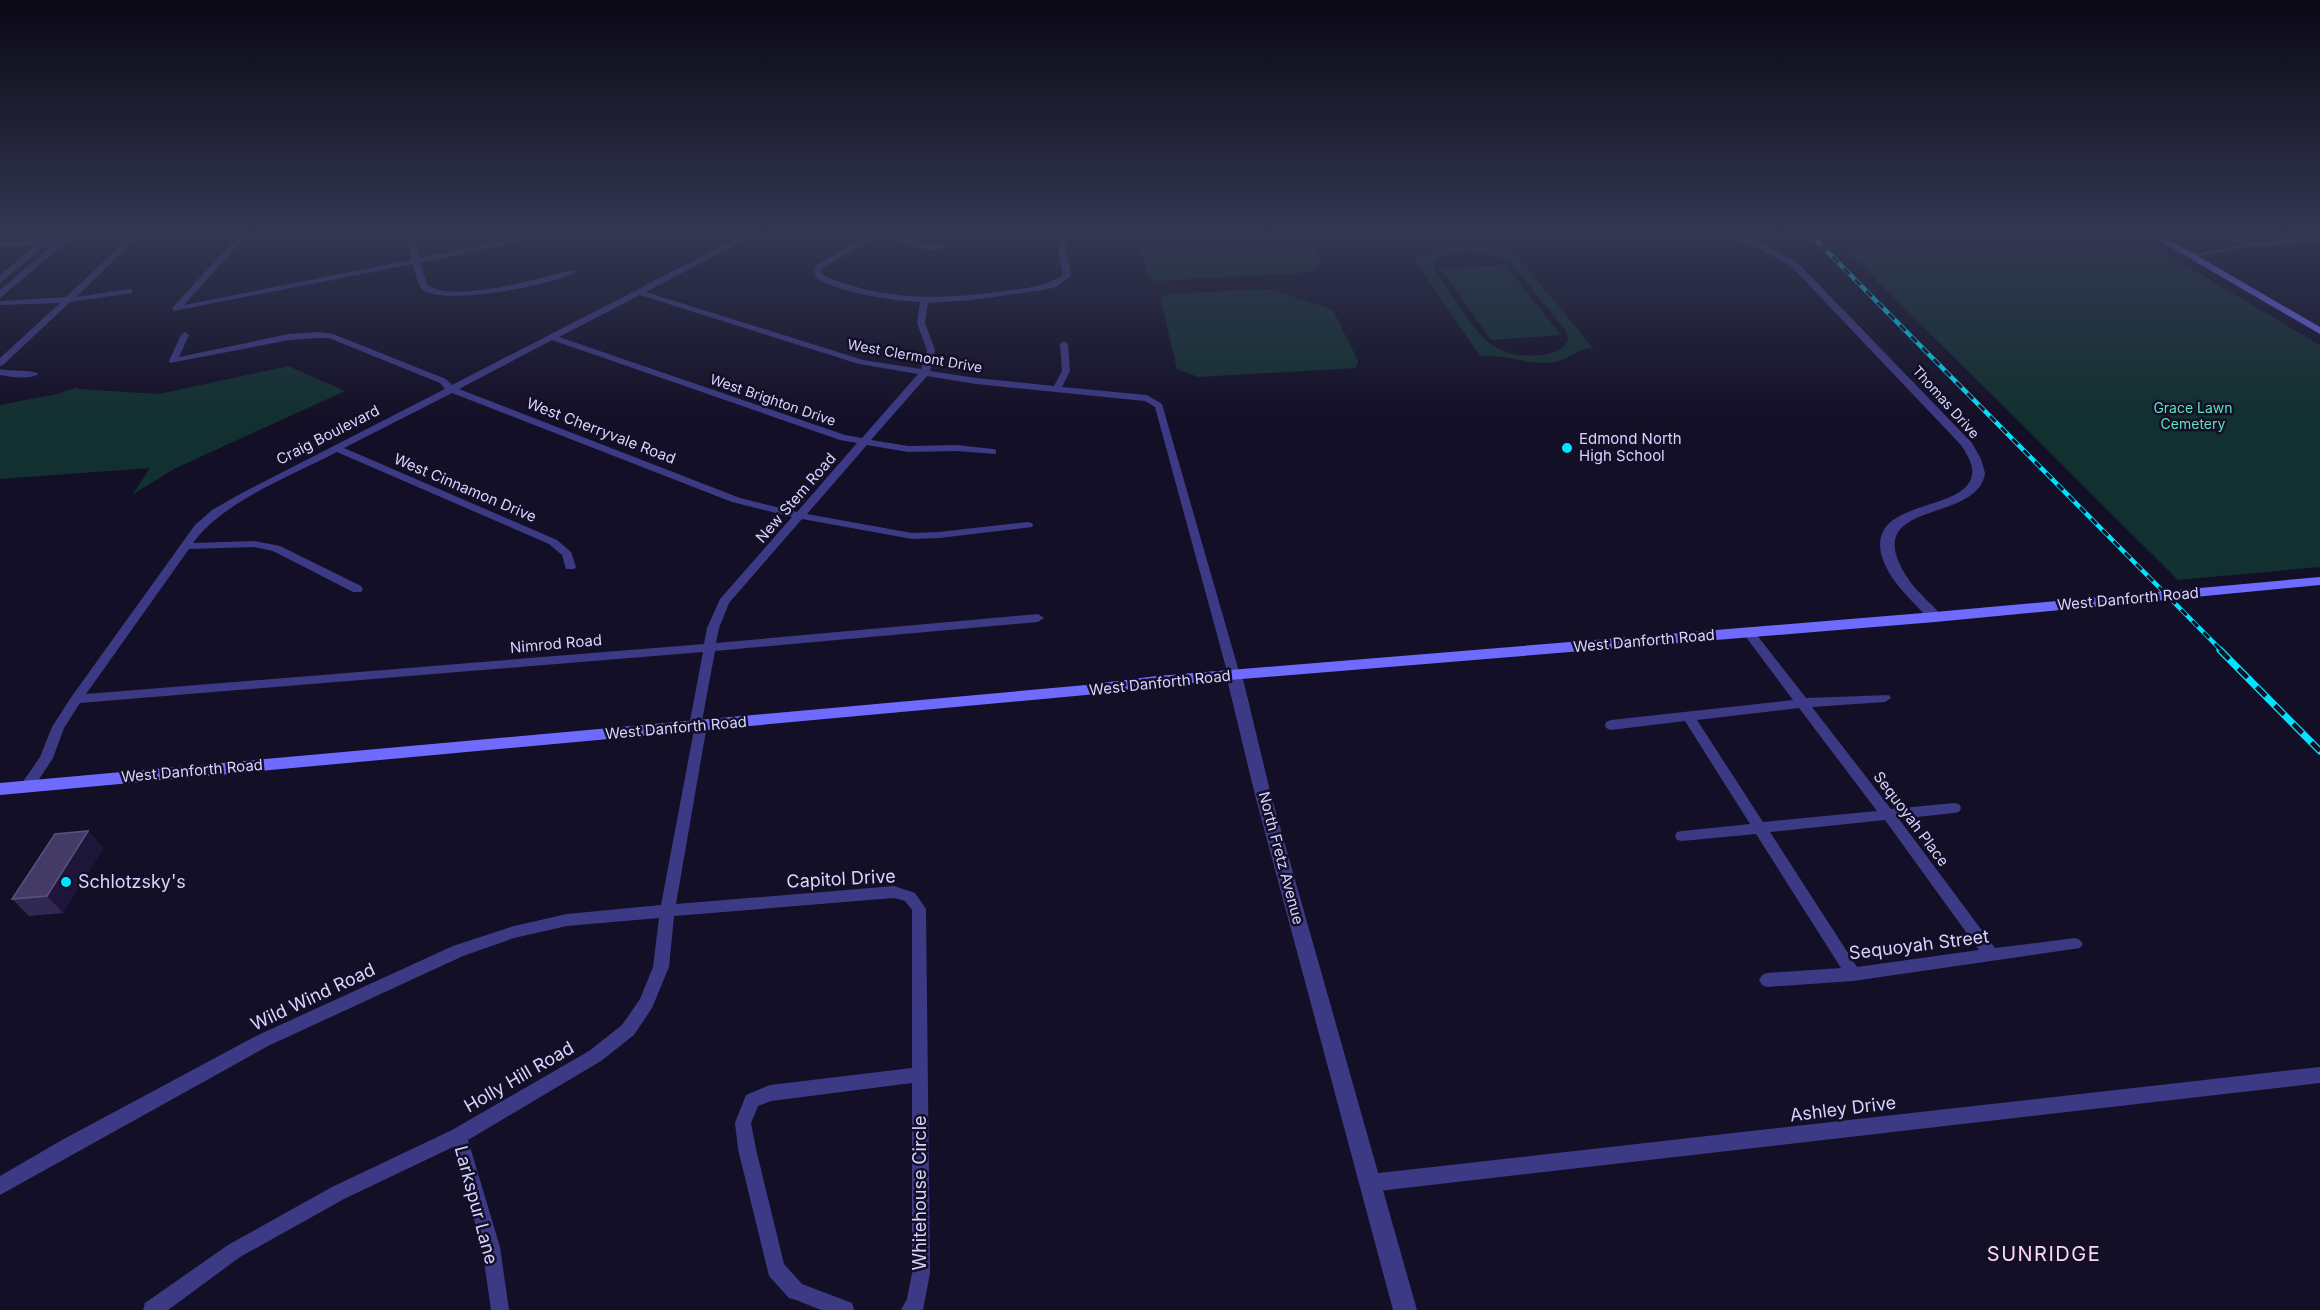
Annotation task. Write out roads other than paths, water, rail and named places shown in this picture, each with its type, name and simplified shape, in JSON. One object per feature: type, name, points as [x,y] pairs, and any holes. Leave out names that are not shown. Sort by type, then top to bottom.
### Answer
[{"type":"main road","points":[[2257,295],[2320,331]]},
{"type":"main road","name":"West Danforth Road","points":[[0,789],[1234,675],[1935,617],[2320,581]]},
{"type":"street","points":[[0,363],[72,295]]},
{"type":"street","points":[[0,303],[67,300],[101,295]]},
{"type":"street","points":[[189,295],[176,309],[246,295]]},
{"type":"street","name":"Craig Boulevard","points":[[27,786],[46,758],[58,727],[76,699],[200,527],[216,512],[632,295]]},
{"type":"street","name":"West Clermont Drive","points":[[648,295],[840,356],[976,381],[1147,398],[1159,406]]},
{"type":"street","points":[[881,295],[924,302],[991,295]]},
{"type":"street","name":"Thomas Drive","points":[[1824,295],[1966,443],[1977,462],[1979,475],[1974,485],[1964,495],[1906,516],[1895,524],[1890,534],[1888,547],[1891,561],[1901,580],[1935,617]]},
{"type":"street","points":[[924,302],[921,323],[931,350],[925,372]]},
{"type":"street","name":"West Cherryvale Road","points":[[185,335],[173,361],[290,337],[330,336],[443,381],[451,389],[736,500],[800,516],[912,536],[1028,525]]},
{"type":"street","name":"West Brighton Drive","points":[[551,337],[843,438],[908,449],[956,448],[993,452]]},
{"type":"street","points":[[1057,388],[1066,371],[1067,356],[1064,344]]},
{"type":"street","points":[[0,372],[13,375],[34,374]]},
{"type":"street","name":"New Stem Road","points":[[698,726],[713,628],[724,602],[925,372]]},
{"type":"street","name":"North Fretz Avenue","points":[[1159,406],[1405,1310]]},
{"type":"street","name":"West Cinnamon Drive","points":[[336,448],[553,542],[567,554],[570,567]]},
{"type":"street","points":[[187,546],[254,544],[276,548],[357,590]]},
{"type":"street","name":"Nimrod Road","points":[[76,699],[709,648],[1038,618]]},
{"type":"street","name":"Sequoyah Place","points":[[1749,633],[1889,816],[1992,956]]},
{"type":"street","points":[[1611,725],[1802,704],[1885,698]]},
{"type":"street","points":[[1689,717],[1853,974]]},
{"type":"street","name":"Holly Hill Road","points":[[152,1310],[234,1251],[338,1193],[458,1136],[595,1056],[628,1030],[646,1003],[661,967],[667,911],[698,726]]},
{"type":"street","points":[[1682,836],[1954,808]]},
{"type":"street","name":"Capitol Drive","points":[[667,911],[871,893],[894,892],[910,897],[919,909],[921,1074]]},
{"type":"street","name":"Wild Wind Road","points":[[0,1186],[68,1146],[262,1041],[458,951],[514,932],[567,920],[667,911]]},
{"type":"street","name":"Sequoyah Street","points":[[1767,980],[1853,974],[2075,944]]},
{"type":"street","points":[[845,1310],[796,1291],[776,1269],[747,1149],[743,1123],[752,1101],[770,1093],[921,1074]]},
{"type":"street","name":"Whitehouse Circle","points":[[910,1310],[916,1304],[921,1273],[921,1074]]},
{"type":"street","name":"Ashley Drive","points":[[1370,1183],[2320,1075]]},
{"type":"street","name":"Larkspur Lane","points":[[458,1136],[491,1247],[500,1310]]},
{"type":"railway","points":[[1870,295],[2222,651]]},
{"type":"railway","points":[[2220,650],[2320,751]]},
{"type":"place","name":"Edmond North High School","points":[[1567,448]]},
{"type":"place","name":"Schlotzsky's","points":[[66,882]]},
{"type":"district","name":"SUNRIDGE","points":[[2044,1254]]},
{"type":"park label","name":"Grace Lawn Cemetery","points":[[2193,416]]}]
